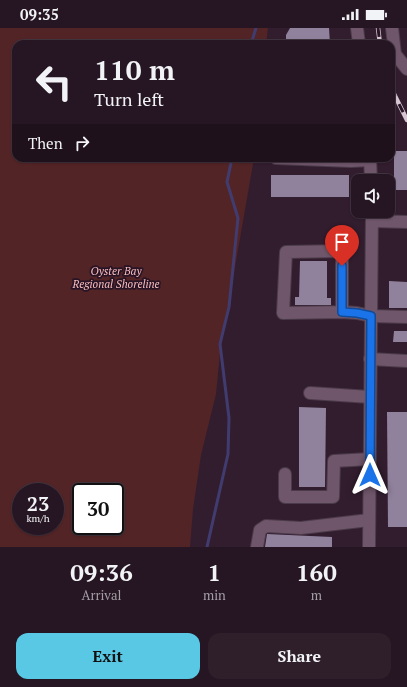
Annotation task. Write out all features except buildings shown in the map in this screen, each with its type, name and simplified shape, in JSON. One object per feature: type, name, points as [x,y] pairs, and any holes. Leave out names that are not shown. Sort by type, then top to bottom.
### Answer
[{"type":"street","points":[[357,28],[358,40]]},
{"type":"street","points":[[392,28],[393,40]]},
{"type":"street","points":[[395,54],[406,68]]},
{"type":"street","points":[[370,162],[371,174]]},
{"type":"street","points":[[369,547],[372,218]]},
{"type":"street","points":[[384,218],[407,222]]},
{"type":"street","points":[[342,312],[342,251],[286,252],[283,313],[342,312],[371,316],[407,317]]},
{"type":"street","points":[[370,359],[407,361]]},
{"type":"street","points":[[310,393],[370,397]]},
{"type":"street","points":[[285,474],[285,497],[333,497],[334,461],[370,459]]},
{"type":"street","points":[[257,547],[260,530],[266,526],[301,528],[369,520]]},
{"type":"green space","name":"Oyster Bay Regional Shoreline","points":[[0,28],[268,28],[266,40],[12,40],[12,162],[253,162],[220,353],[216,394],[201,455],[193,509],[190,547],[0,547]]},
{"type":"waterway","points":[[252,40],[256,28]]},
{"type":"waterway","points":[[207,547],[228,454],[229,418],[220,344],[229,307],[238,218],[227,182],[231,162]]},
{"type":"railway","points":[[378,28],[380,40]]},
{"type":"railway","points":[[395,96],[407,120]]},
{"type":"route","points":[[342,266],[342,312],[371,316],[370,475]]}]
